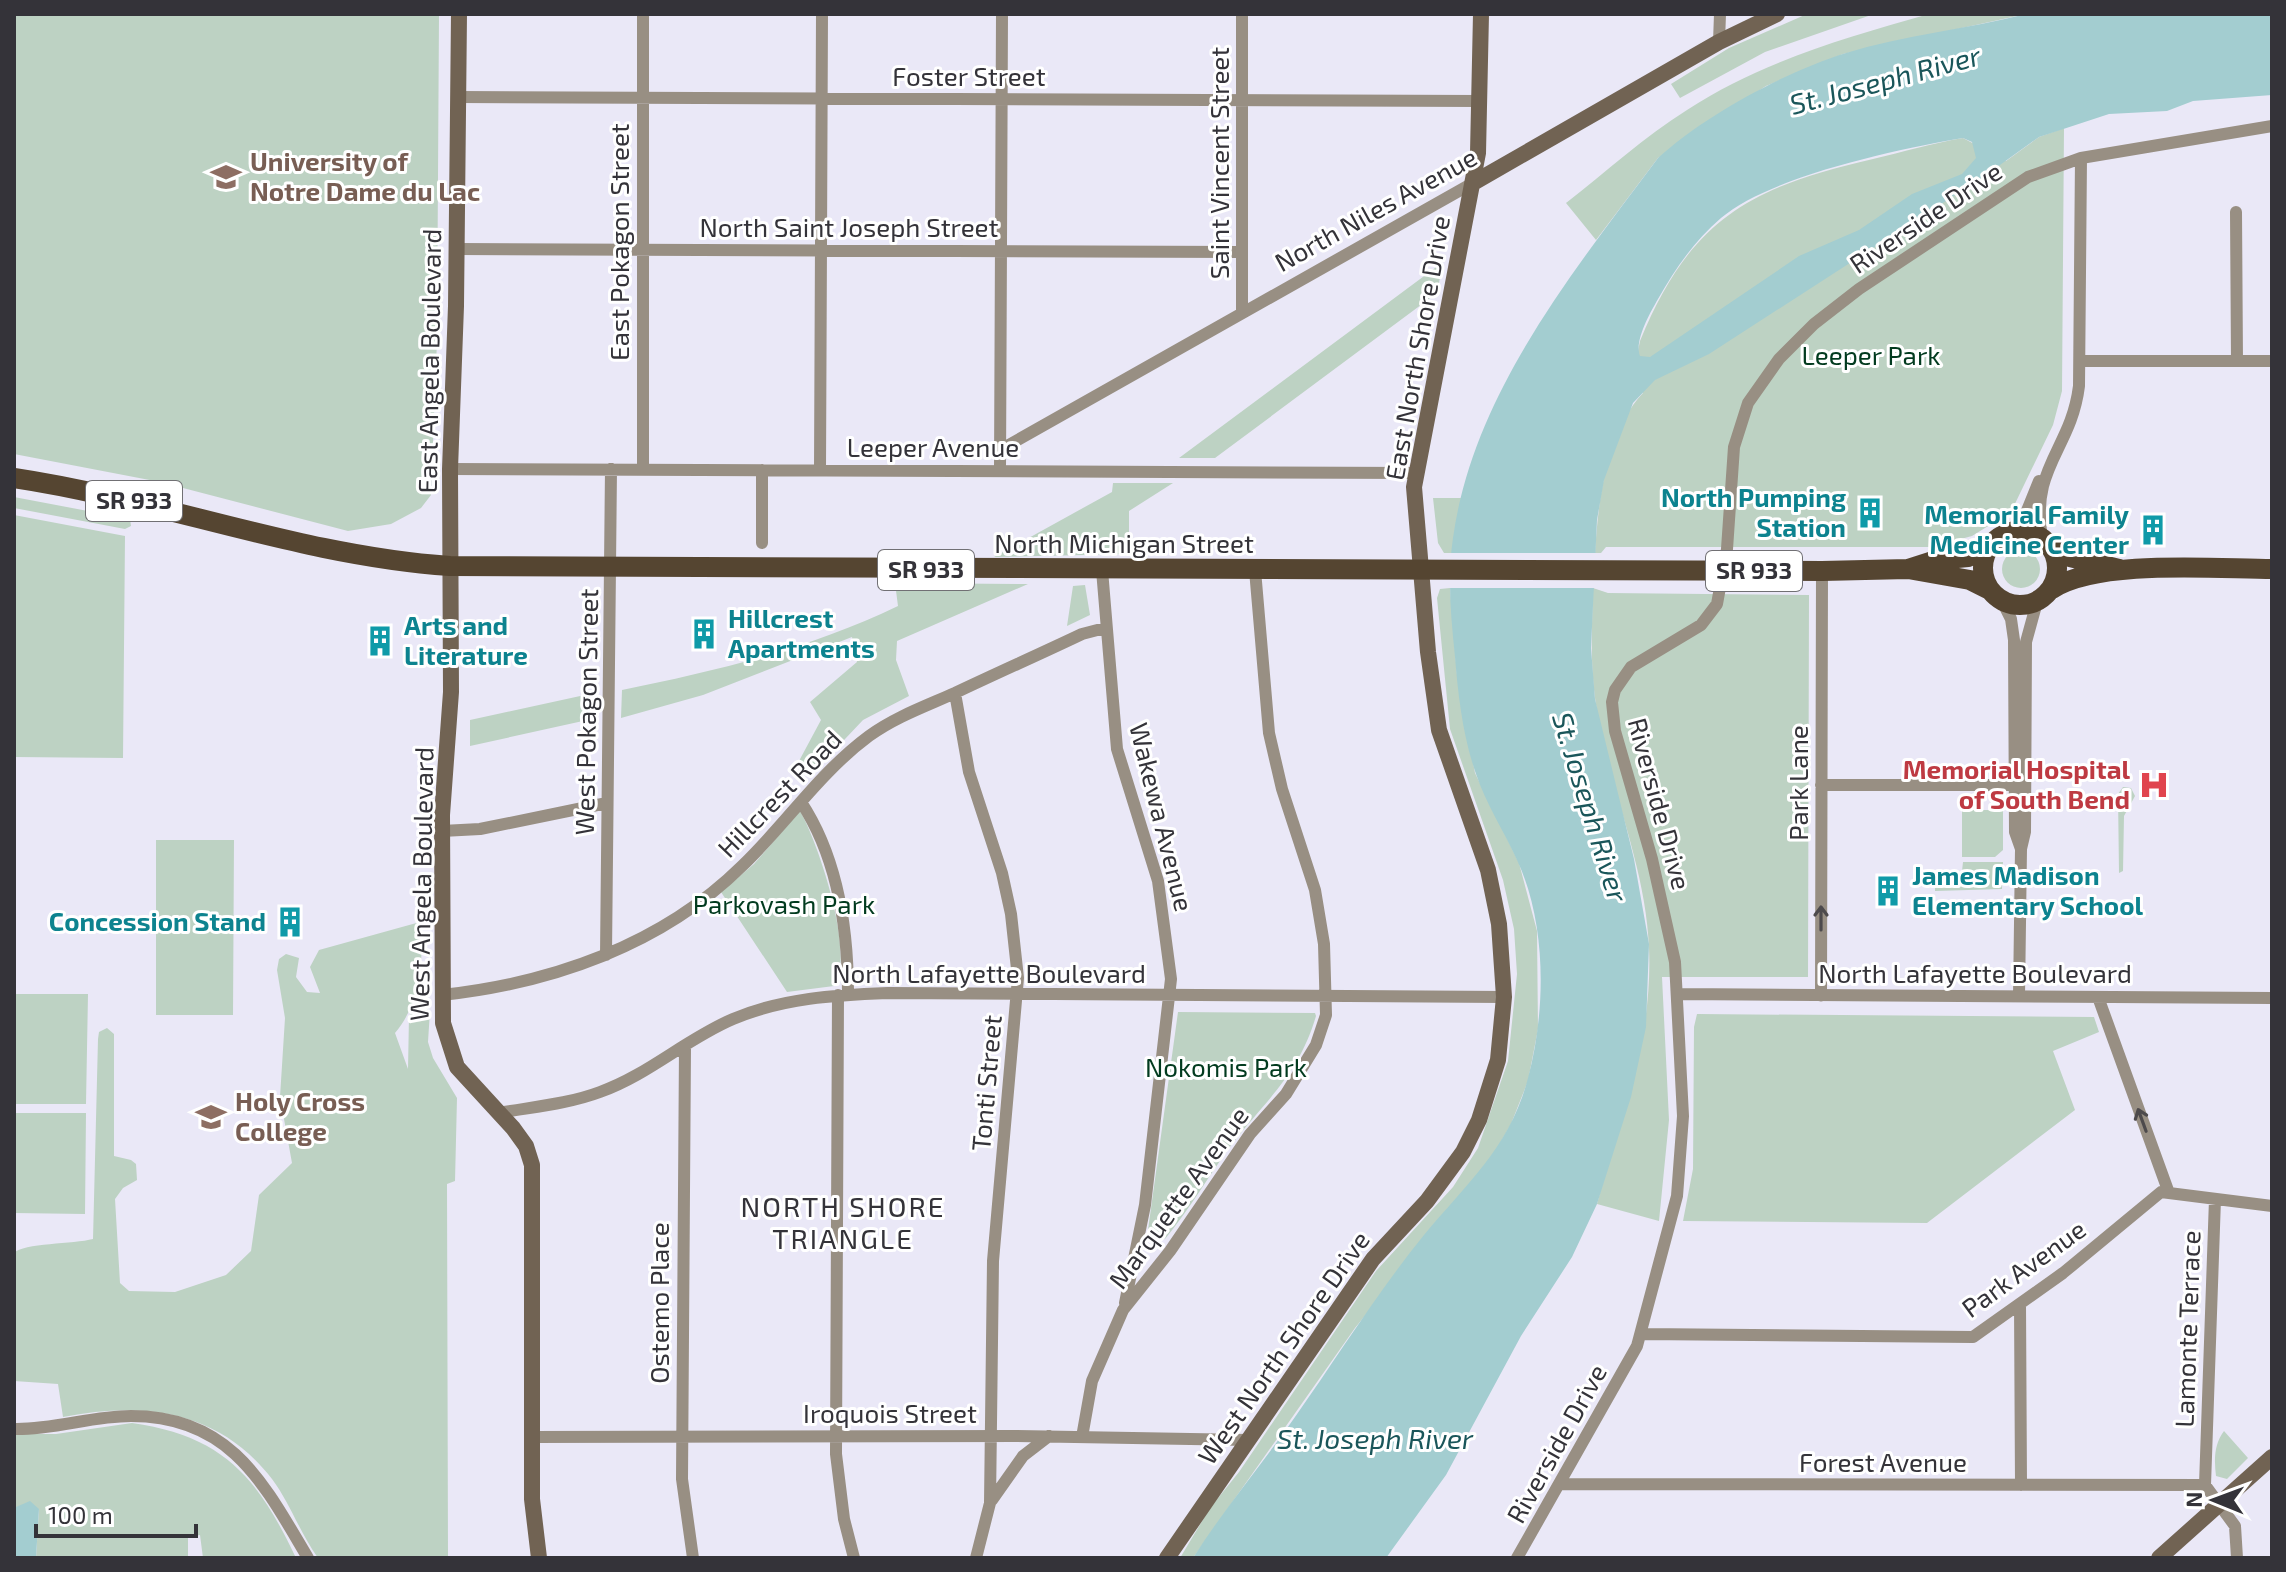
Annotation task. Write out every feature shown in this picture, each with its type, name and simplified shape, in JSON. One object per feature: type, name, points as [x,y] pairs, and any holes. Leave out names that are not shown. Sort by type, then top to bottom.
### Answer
[{"type":"main road","name":"North Michigan Street","points":[[14,478],[117,496],[338,552],[450,566],[1822,571],[1908,569],[1968,557],[1990,546]]},
{"type":"main road","name":"SR 933","points":[[1990,546],[2007,533],[2026,532],[2070,557],[2119,569]]},
{"type":"main road","points":[[2045,595],[2057,569],[2047,543]]},
{"type":"main road","points":[[1990,546],[1983,569],[1995,595]]},
{"type":"main road","name":"North Michigan Street","points":[[1908,569],[1970,580],[1995,595]]},
{"type":"main road","name":"SR 933","points":[[1995,595],[2013,605],[2045,595],[2071,579],[2119,569],[2272,569]]},
{"type":"street","name":"East Angela Boulevard","points":[[450,566],[459,14]]},
{"type":"street","name":"East Pokagon Street","points":[[643,14],[643,469]]},
{"type":"street","points":[[820,470],[822,14]]},
{"type":"street","points":[[1000,470],[1002,14]]},
{"type":"street","name":"Saint Vincent Street","points":[[1242,14],[1242,312]]},
{"type":"street","name":"East North Shore Drive","points":[[1420,571],[1415,473],[1473,183],[1480,101],[1481,14]]},
{"type":"street","points":[[1719,42],[1720,14]]},
{"type":"street","name":"North Niles Avenue","points":[[1000,450],[1719,42],[1777,14]]},
{"type":"street","name":"Foster Street","points":[[458,97],[1480,101]]},
{"type":"street","name":"Riverside Drive","points":[[1517,1558],[1642,1334],[1677,1196],[1683,1116],[1679,994],[1668,921],[1615,731],[1612,702],[1615,690],[1631,667],[1649,653],[1692,631],[1710,616],[1717,604],[1724,571],[1734,447],[1739,425],[1760,383],[1814,324],[1859,289],[2007,189],[2044,169],[2081,158],[2272,126]]},
{"type":"street","points":[[2047,543],[2039,503],[2044,476],[2073,419],[2080,361],[2081,158]]},
{"type":"street","points":[[2236,212],[2237,361]]},
{"type":"street","name":"North Saint Joseph Street","points":[[457,249],[1241,252]]},
{"type":"street","points":[[2080,361],[2272,361]]},
{"type":"street","name":"Leeper Avenue","points":[[450,469],[1415,473]]},
{"type":"street","name":"West Pokagon Street","points":[[606,955],[611,469]]},
{"type":"street","points":[[762,470],[762,543]]},
{"type":"street","points":[[2007,533],[2024,518],[2035,485],[2044,476]]},
{"type":"street","name":"West Angela Boulevard","points":[[450,566],[451,692],[442,831],[442,995],[450,1053],[463,1076],[526,1146],[533,1174],[532,1499],[539,1558]]},
{"type":"street","name":"Wakewa Avenue","points":[[1102,570],[1117,749],[1165,915],[1171,994],[1145,1205],[1123,1310]]},
{"type":"street","name":"Marquette Avenue","points":[[1082,1437],[1092,1381],[1123,1310],[1170,1251],[1241,1147],[1303,1070],[1326,1015],[1327,996],[1315,890],[1282,789],[1269,733],[1255,570]]},
{"type":"street","name":"West North Shore Drive","points":[[1167,1558],[1373,1259],[1427,1201],[1463,1152],[1479,1120],[1498,1060],[1504,997],[1501,936],[1488,870],[1439,730],[1420,571]]},
{"type":"street","name":"Park Lane","points":[[1821,996],[1822,571]]},
{"type":"street","points":[[1995,595],[2011,619],[2014,640],[2025,832],[2021,849],[2019,996]]},
{"type":"street","points":[[2020,785],[2026,642],[2045,595]]},
{"type":"street","name":"Hillcrest Road","points":[[442,995],[546,975],[606,955],[653,932],[719,887],[840,759],[872,734],[1082,634],[1105,628]]},
{"type":"street","name":"Tonti Street","points":[[955,693],[969,772],[1002,873],[1011,914],[1017,994],[993,1261],[992,1437]]},
{"type":"street","points":[[1821,785],[2020,785]]},
{"type":"street","points":[[801,802],[815,825],[840,902],[848,952],[843,995],[836,1436],[839,1488],[854,1558]]},
{"type":"street","points":[[442,831],[480,829],[607,803]]},
{"type":"street","name":"North Lafayette Boulevard","points":[[1679,994],[2272,998]]},
{"type":"street","name":"North Lafayette Boulevard","points":[[499,1113],[597,1094],[647,1071],[732,1019],[786,1002],[843,995],[1504,997]]},
{"type":"street","name":"Lamonte Terrace","points":[[2098,997],[2169,1193]]},
{"type":"street","name":"Ostemo Place","points":[[685,1047],[682,1437],[684,1505],[693,1558]]},
{"type":"street","name":"Park Avenue","points":[[1642,1334],[1973,1337],[2020,1304],[2161,1192],[2169,1193]]},
{"type":"street","points":[[2169,1193],[2272,1206]]},
{"type":"street","name":"Lamonte Terrace","points":[[2205,1485],[2215,1199]]},
{"type":"street","points":[[2020,1304],[2021,1485]]},
{"type":"street","points":[[14,1429],[130,1416],[164,1420],[196,1430],[230,1449],[253,1469],[269,1489],[308,1558]]},
{"type":"street","points":[[990,1503],[1023,1456],[1049,1436]]},
{"type":"street","name":"Iroquois Street","points":[[532,1437],[1049,1436],[1248,1440]]},
{"type":"street","points":[[976,1558],[990,1503],[992,1437]]},
{"type":"street","points":[[2159,1558],[2272,1457]]},
{"type":"street","name":"Forest Avenue","points":[[1561,1484],[2205,1485]]},
{"type":"street","points":[[2205,1485],[2235,1526],[2237,1558]]},
{"type":"green space","name":"University of Notre Dame du Lac","points":[[14,14],[439,14],[437,340],[431,495],[421,508],[391,524],[348,531],[160,482],[14,454]]},
{"type":"green space","points":[[1807,14],[1874,14],[1765,52],[1680,98],[1671,84],[1729,48]]},
{"type":"green space","points":[[1929,14],[2026,14],[1843,54],[1766,86],[1658,158],[1596,240],[1566,203],[1656,132],[1715,93],[1804,53]]},
{"type":"green space","name":"Leeper Park","points":[[2064,128],[2062,391],[2053,425],[2011,512],[1972,536],[1931,547],[1606,547],[1601,553],[1595,553],[1602,490],[1612,447],[1630,409],[1643,393],[1638,351],[1640,341],[1659,299],[1680,265],[1703,237],[1729,215],[1758,197],[1830,170],[1963,138],[2006,161],[2039,137]]},
{"type":"green space","points":[[1443,262],[1437,293],[1215,458],[1179,458]]},
{"type":"green space","points":[[1113,483],[1173,483],[1129,511],[1129,554],[994,557],[1112,492]]},
{"type":"green space","points":[[14,497],[130,519],[131,526],[125,529],[14,508]]},
{"type":"green space","points":[[1433,498],[1461,498],[1452,553],[1444,553],[1438,543]]},
{"type":"green space","points":[[14,515],[125,536],[123,758],[14,757]]},
{"type":"green space","points":[[2021,550],[2034,556],[2040,569],[2034,582],[2021,588],[2008,582],[2002,569],[2008,556]]},
{"type":"green space","points":[[895,583],[1028,584],[897,641],[896,660],[909,696],[863,720],[811,775],[799,761],[821,720],[810,702],[857,662],[852,637],[703,695],[621,718],[622,690],[728,666],[797,646],[865,621],[898,606]]},
{"type":"green space","points":[[1085,585],[1090,615],[1067,626],[1073,586]]},
{"type":"green space","points":[[1450,588],[1457,675],[1475,773],[1519,863],[1537,931],[1538,1029],[1528,1081],[1511,1124],[1490,1161],[1355,1328],[1193,1558],[1180,1558],[1210,1508],[1239,1472],[1376,1271],[1453,1187],[1478,1148],[1508,1061],[1517,974],[1514,929],[1503,880],[1450,729],[1437,598],[1440,589]]},
{"type":"green space","points":[[1593,588],[1608,593],[1809,595],[1808,977],[1662,977],[1669,1120],[1659,1221],[1597,1204],[1641,1046],[1649,982],[1649,948],[1641,885],[1600,729],[1595,698]]},
{"type":"green space","points":[[594,693],[592,719],[470,746],[470,720]]},
{"type":"green space","points":[[2123,787],[2131,788],[2135,796],[2124,816],[2123,871],[2119,873],[2118,794]]},
{"type":"green space","points":[[1962,810],[2003,810],[2003,850],[1995,857],[1962,857]]},
{"type":"green space","name":"Parkovash Park","points":[[800,811],[816,847],[832,898],[838,925],[840,971],[834,986],[787,992],[721,892],[754,864]]},
{"type":"green space","points":[[156,840],[234,840],[233,1015],[156,1015]]},
{"type":"green space","points":[[1963,862],[2003,862],[2002,889],[1935,891],[1935,877],[1962,871]]},
{"type":"green space","points":[[420,922],[419,980],[410,1008],[395,1033],[408,1069],[409,1016],[420,1004],[430,1011],[428,1042],[433,1058],[457,1098],[455,1181],[447,1184],[448,1558],[318,1558],[272,1479],[251,1456],[228,1438],[178,1416],[150,1411],[93,1412],[63,1417],[58,1384],[14,1381],[14,1253],[27,1247],[93,1239],[98,1039],[99,1032],[107,1028],[114,1034],[114,1156],[136,1164],[137,1180],[123,1188],[115,1199],[120,1283],[129,1291],[175,1292],[226,1275],[251,1251],[259,1195],[292,1163],[280,1097],[285,1018],[277,970],[279,959],[286,954],[299,958],[296,977],[307,992],[320,993],[310,967],[319,950]]},
{"type":"green space","points":[[14,994],[88,994],[86,1104],[14,1104]]},
{"type":"green space","name":"Nokomis Park","points":[[1178,1012],[1315,1013],[1316,1016],[1301,1054],[1281,1085],[1232,1144],[1165,1239],[1157,1240],[1148,1230]]},
{"type":"green space","points":[[1697,1014],[2094,1017],[2099,1032],[2053,1051],[2075,1110],[1927,1223],[1683,1221],[1693,1169],[1694,1027]]},
{"type":"green space","points":[[14,1113],[86,1113],[85,1214],[14,1213]]},
{"type":"green space","points":[[132,1423],[191,1438],[234,1465],[267,1505],[296,1558],[203,1558],[200,1535],[188,1537],[188,1558],[36,1558],[39,1509],[16,1507],[14,1522],[14,1434],[56,1434]]},
{"type":"green space","points":[[2224,1431],[2248,1458],[2227,1479],[2216,1476],[2215,1470],[2217,1447]]},
{"type":"water","name":"St. Joseph River","points":[[2026,14],[2272,14],[2272,95],[2193,101],[2167,111],[2109,114],[2039,137],[1986,175],[1709,354],[1655,380],[1633,403],[1604,480],[1597,520],[1591,648],[1595,699],[1634,859],[1649,944],[1646,1027],[1631,1097],[1597,1204],[1572,1257],[1521,1336],[1446,1475],[1386,1558],[1193,1558],[1390,1279],[1499,1144],[1528,1078],[1540,996],[1534,912],[1517,860],[1471,760],[1458,686],[1450,598],[1453,538],[1464,485],[1482,433],[1505,384],[1561,290],[1658,158],[1677,142],[1747,96],[1822,61],[1890,41]],"holes":[[[1963,138],[1972,142],[1976,158],[1962,174],[1912,194],[1859,230],[1799,256],[1650,357],[1640,356],[1639,343],[1644,327],[1679,266],[1694,245],[1721,218],[1743,203],[1770,189],[1836,166]]]},
{"type":"water","points":[[30,1501],[39,1509],[36,1558],[14,1558],[16,1507]]},
{"type":"pier","points":[[1448,553],[1599,553],[1597,588],[1446,588]]},
{"type":"place","name":"University of Notre Dame du Lac","points":[[226,177]]},
{"type":"place","name":"North Pumping Station","points":[[1870,513]]},
{"type":"place","name":"Memorial Family Medicine Center","points":[[2153,530]]},
{"type":"place","name":"Hillcrest Apartments","points":[[704,634]]},
{"type":"place","name":"Arts and Literature","points":[[380,641]]},
{"type":"place","name":"Memorial Hospital of South Bend","points":[[2154,785]]},
{"type":"place","name":"James Madison Elementary School","points":[[1888,891]]},
{"type":"place","name":"Concession Stand","points":[[290,922]]},
{"type":"place","name":"Holy Cross College","points":[[211,1117]]},
{"type":"district","name":"NORTH SHORE TRIANGLE","points":[[843,1223]]}]
